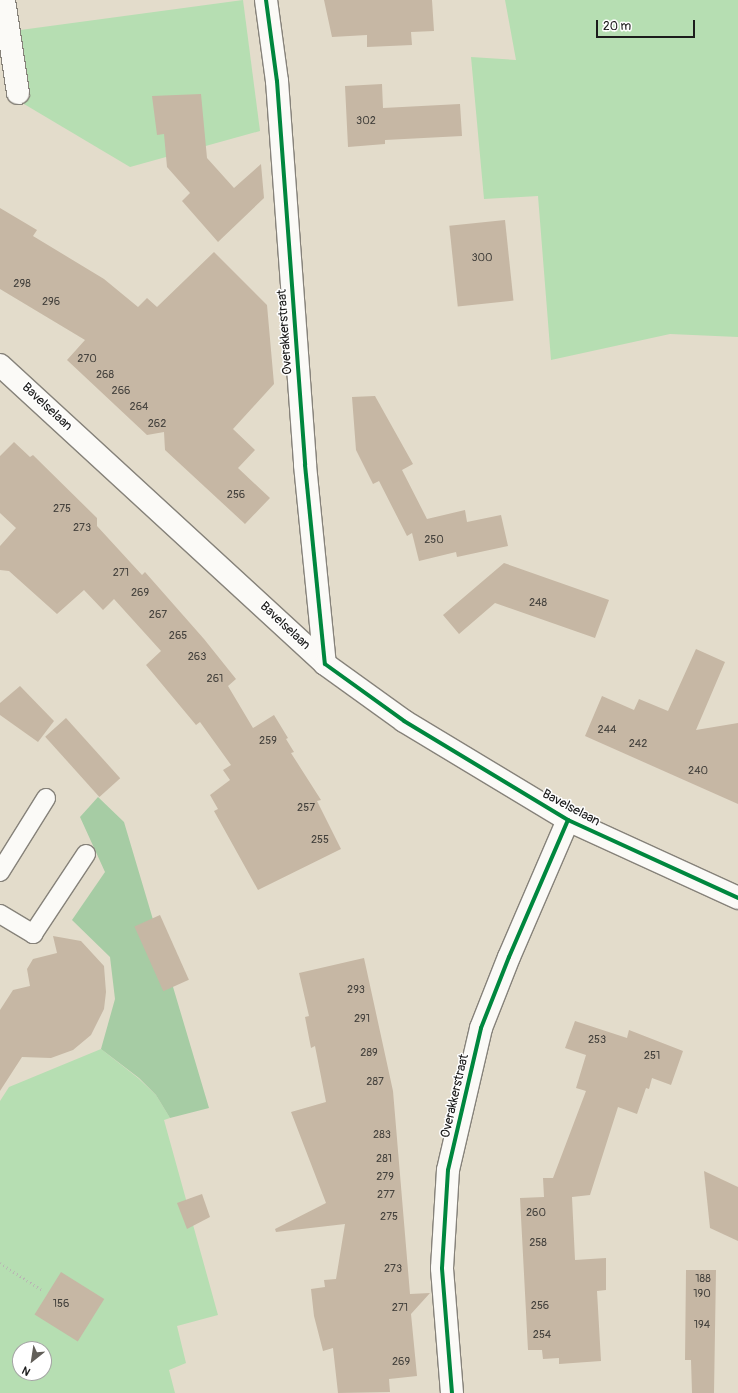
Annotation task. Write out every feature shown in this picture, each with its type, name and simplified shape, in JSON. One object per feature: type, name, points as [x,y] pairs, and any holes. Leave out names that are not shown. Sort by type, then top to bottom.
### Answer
[{"type":"street","points":[[4,0],[18,93]]},
{"type":"street","name":"Overakkerstraat","points":[[266,0],[277,81],[305,465],[325,664]]},
{"type":"street","name":"Bavelselaan","points":[[0,365],[325,664],[404,721],[568,820],[738,898]]},
{"type":"street","name":"Overakkerstraat","points":[[452,1393],[442,1268],[448,1170],[482,1028],[509,957],[568,820]]},
{"type":"lane","points":[[0,872],[46,798]]},
{"type":"lane","points":[[0,914],[33,934],[86,854]]},
{"type":"path","points":[[0,1263],[42,1290]]},
{"type":"green space","points":[[243,0],[260,131],[130,167],[24,104],[13,31]]},
{"type":"green space","points":[[505,0],[738,0],[738,337],[670,334],[551,360],[538,196],[484,199],[471,57],[516,60]]},
{"type":"green space","points":[[98,797],[124,822],[209,1108],[170,1118],[156,1095],[139,1078],[101,1049],[115,999],[110,957],[72,920],[105,872],[80,817]]},
{"type":"green space","points":[[101,1049],[138,1078],[156,1095],[170,1118],[164,1120],[218,1315],[177,1326],[186,1363],[169,1370],[175,1393],[0,1393],[0,1101],[9,1087]]},
{"type":"building","points":[[324,0],[432,0],[434,31],[411,32],[412,45],[367,47],[367,35],[332,37]]},
{"type":"building","points":[[382,84],[383,108],[460,104],[462,136],[385,140],[385,144],[348,147],[345,86]]},
{"type":"building","points":[[201,94],[207,158],[234,188],[261,164],[264,198],[218,242],[182,201],[190,193],[167,167],[164,134],[157,135],[152,96]]},
{"type":"building","points":[[0,208],[37,230],[33,236],[104,279],[138,307],[147,298],[157,307],[214,252],[267,305],[274,384],[233,429],[255,450],[238,468],[270,498],[245,524],[165,450],[164,432],[147,435],[67,360],[85,340],[0,289]]},
{"type":"building","points":[[505,220],[513,301],[458,306],[449,226]]},
{"type":"building","points":[[375,396],[413,464],[402,470],[427,519],[465,510],[467,522],[501,515],[508,546],[457,557],[456,552],[419,561],[412,533],[407,536],[379,481],[373,484],[356,450],[352,397]]},
{"type":"building","points":[[14,442],[30,457],[33,455],[97,518],[97,526],[142,575],[145,572],[204,639],[236,679],[228,686],[253,728],[274,715],[288,738],[286,739],[294,752],[291,753],[321,800],[317,801],[341,849],[258,890],[214,811],[218,809],[210,795],[230,780],[223,770],[231,765],[200,722],[196,725],[146,665],[161,651],[114,599],[103,610],[84,590],[57,614],[9,571],[0,570],[0,546],[16,528],[0,513],[0,456]]},
{"type":"building","points":[[504,563],[609,600],[595,638],[495,603],[459,634],[443,615]]},
{"type":"building","points":[[696,649],[725,662],[696,730],[738,723],[738,804],[585,736],[602,696],[634,710],[639,699],[668,711]]},
{"type":"building","points":[[20,686],[54,721],[38,742],[0,715],[0,703]]},
{"type":"building","points":[[66,718],[120,778],[99,797],[45,737]]},
{"type":"building","points":[[160,915],[189,980],[163,991],[134,926]]},
{"type":"building","points":[[53,936],[81,941],[104,966],[106,992],[104,1009],[91,1035],[73,1050],[51,1058],[22,1057],[0,1091],[0,1010],[13,990],[30,986],[27,969],[33,959],[57,953]]},
{"type":"building","points":[[364,958],[393,1091],[410,1294],[430,1293],[411,1314],[417,1376],[389,1379],[390,1392],[338,1393],[333,1348],[323,1351],[314,1316],[311,1289],[325,1287],[324,1280],[336,1279],[345,1224],[276,1232],[275,1229],[326,1203],[291,1112],[326,1102],[315,1046],[311,1048],[305,1017],[309,1016],[299,973]]},
{"type":"building","points":[[575,1021],[627,1038],[629,1030],[683,1051],[671,1085],[652,1078],[649,1089],[646,1088],[637,1114],[618,1107],[590,1195],[572,1197],[575,1260],[606,1258],[606,1290],[597,1291],[601,1361],[559,1364],[559,1358],[543,1359],[542,1350],[528,1350],[520,1198],[544,1197],[543,1178],[553,1178],[586,1091],[576,1088],[586,1055],[565,1048]]},
{"type":"building","points":[[704,1171],[738,1187],[738,1241],[710,1228]]},
{"type":"building","points":[[202,1194],[210,1217],[187,1229],[177,1203]]},
{"type":"building","points":[[686,1270],[716,1270],[714,1393],[692,1393],[691,1360],[685,1360]]},
{"type":"building","points":[[61,1272],[104,1299],[78,1341],[35,1314]]},
{"type":"cycle path","points":[[266,0],[277,81],[305,465],[325,664],[404,721],[568,820],[738,898]]},
{"type":"cycle path","points":[[452,1393],[442,1268],[448,1170],[481,1028],[509,957],[568,820]]}]
